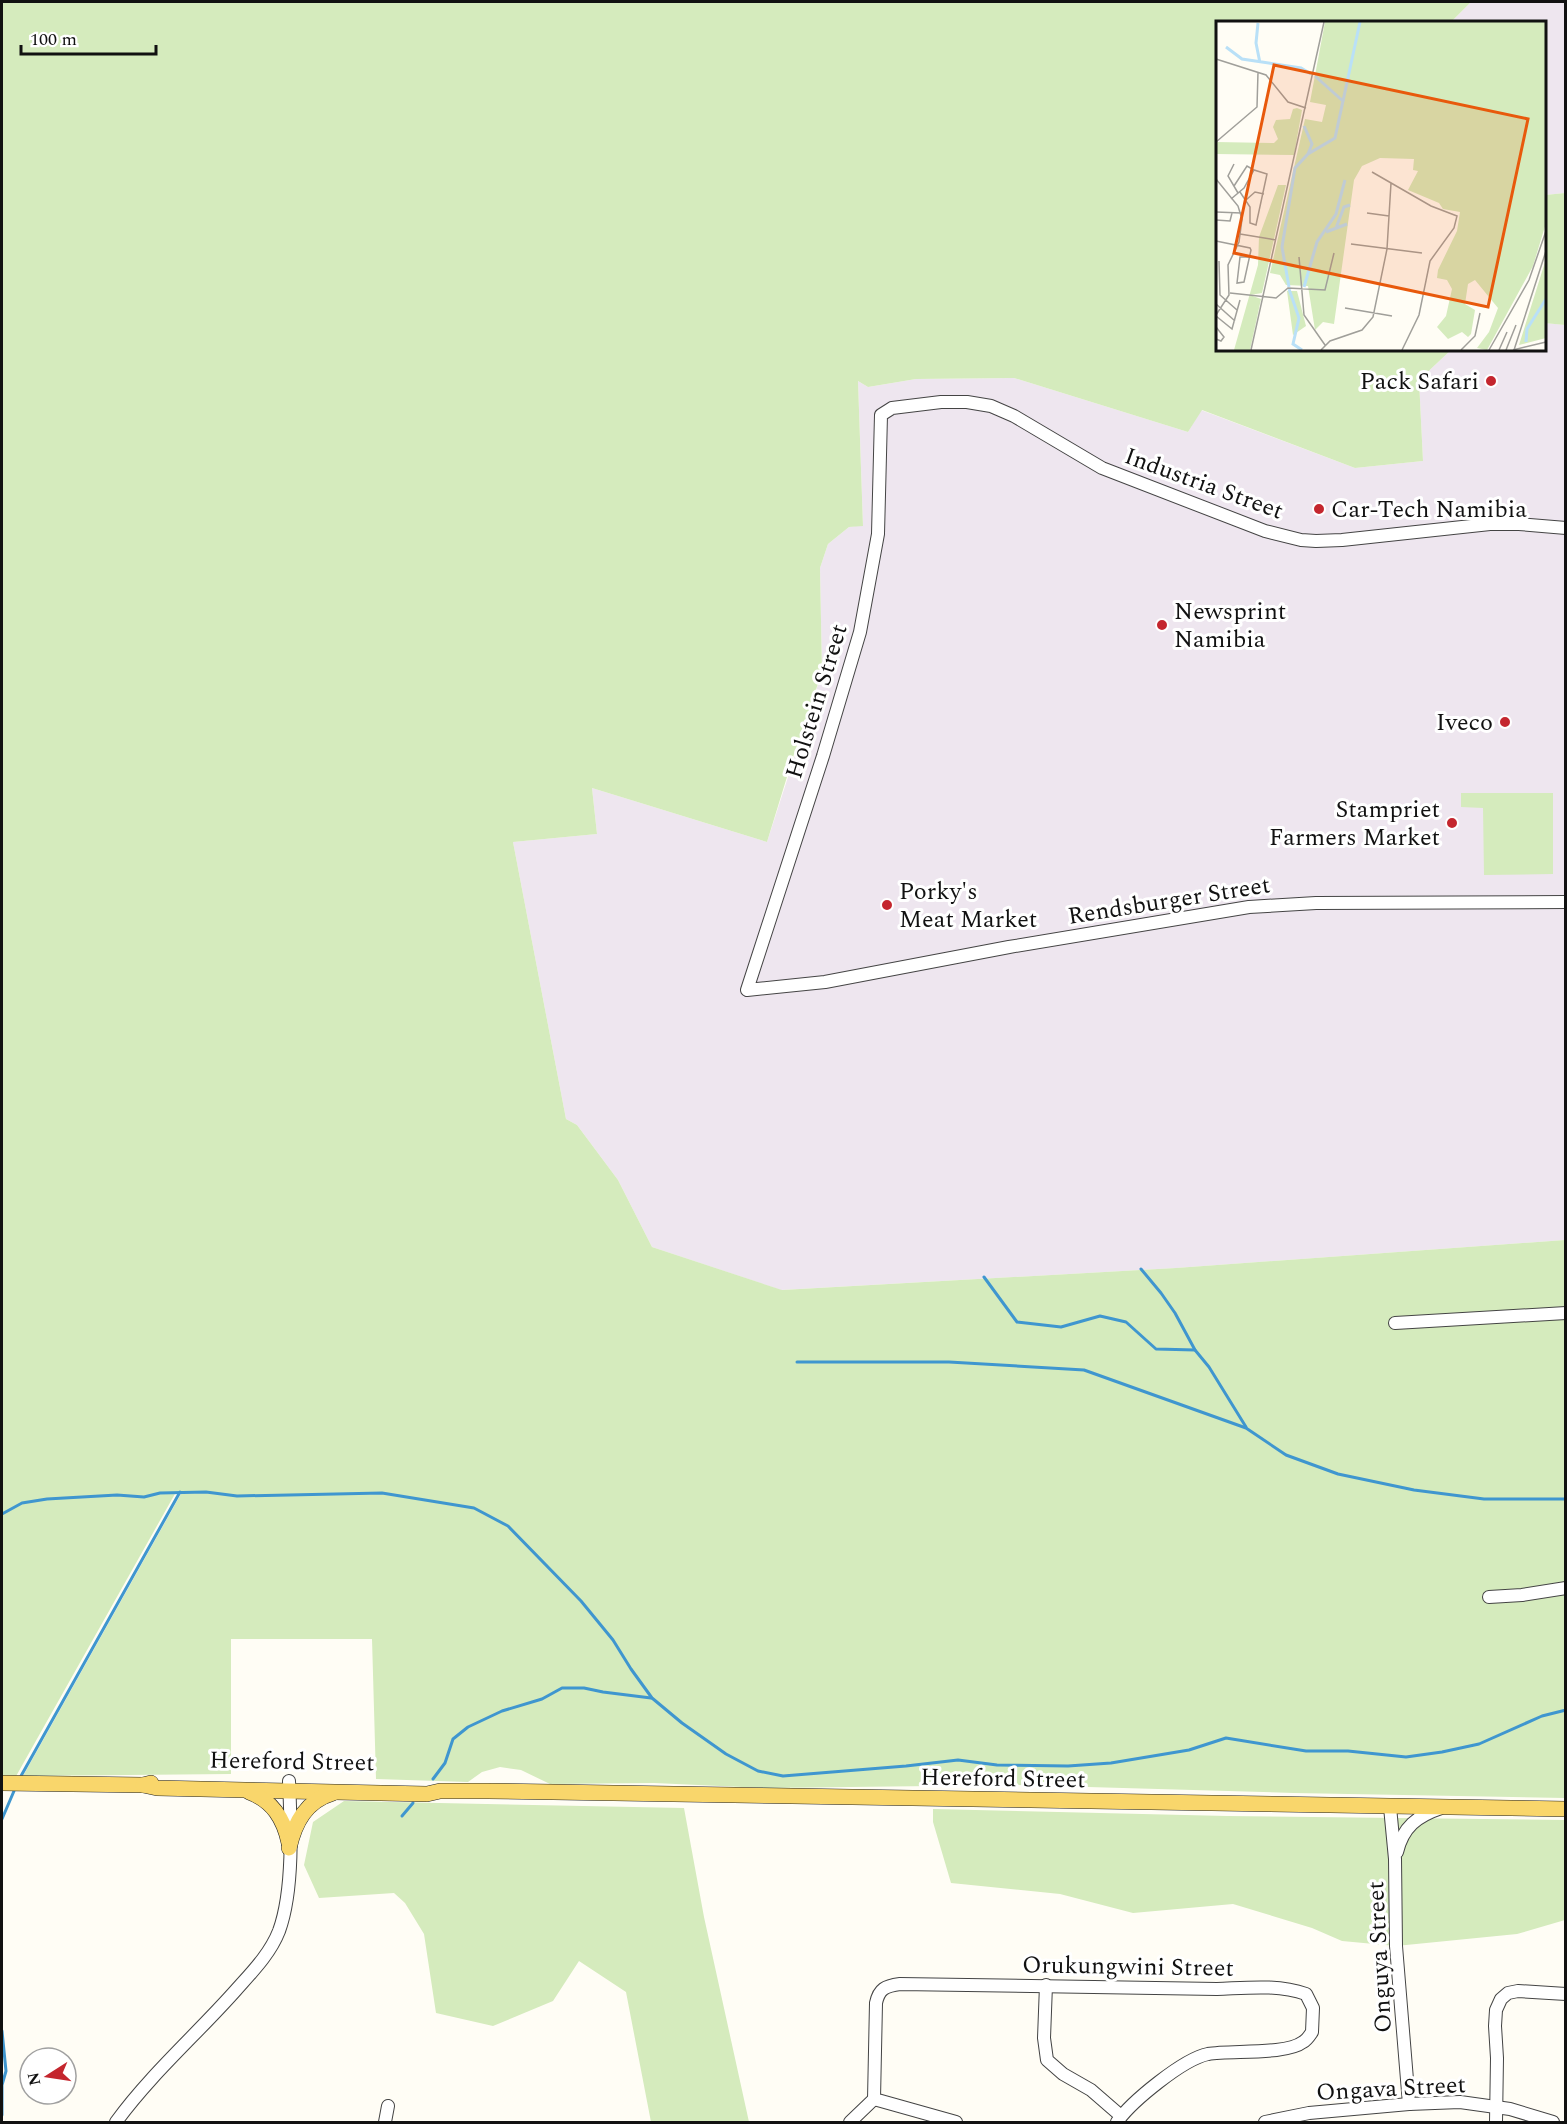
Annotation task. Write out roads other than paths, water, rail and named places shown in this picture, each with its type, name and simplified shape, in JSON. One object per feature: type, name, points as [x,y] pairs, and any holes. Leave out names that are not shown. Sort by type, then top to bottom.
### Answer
[{"type":"main road","name":"Hereford Street","points":[[143,1785],[156,1782],[289,1786],[427,1786],[440,1791]]},
{"type":"main road","name":"Hereford Street","points":[[2,1784],[143,1785],[157,1788],[244,1790],[289,1786],[338,1791],[427,1794],[440,1791],[1566,1809]]},
{"type":"main road","points":[[244,1790],[262,1798],[277,1812],[287,1831],[289,1846]]},
{"type":"main road","points":[[289,1846],[293,1832],[305,1811],[320,1798],[338,1791]]},
{"type":"street","name":"Industria Street","points":[[881,415],[892,408],[941,402],[967,402],[991,406],[1014,416],[1102,468],[1265,531],[1301,540],[1316,542],[1342,540],[1501,523],[1566,528]]},
{"type":"street","name":"Holstein Street","points":[[747,990],[823,756],[860,632],[878,534],[881,415]]},
{"type":"street","name":"Rendsburger Street","points":[[747,990],[825,982],[1009,947],[1204,914],[1279,904],[1566,902]]},
{"type":"street","points":[[1395,1323],[1566,1313]]},
{"type":"street","points":[[1489,1597],[1566,1588]]},
{"type":"street","points":[[117,2122],[150,2081],[206,2025],[267,1954],[279,1931],[286,1904],[289,1786]]},
{"type":"street","name":"Onguya Street","points":[[1390,1807],[1395,1859],[1396,1946],[1409,2104]]},
{"type":"street","points":[[1395,1859],[1401,1837],[1408,1825],[1417,1818],[1445,1807]]},
{"type":"street","name":"Orukungwini Street","points":[[873,2099],[876,2003],[878,1993],[883,1988],[900,1984],[1046,1985],[1290,1989],[1306,1994],[1313,2008],[1312,2032],[1302,2043],[1287,2048],[1205,2054],[1171,2072],[1119,2119]]},
{"type":"street","points":[[1046,1985],[1044,2038],[1047,2060],[1063,2074],[1090,2090],[1119,2119]]},
{"type":"street","points":[[1496,2122],[1495,2026],[1496,2010],[1501,1999],[1508,1993],[1518,1991],[1566,1994]]},
{"type":"street","points":[[850,2122],[873,2099],[956,2122]]},
{"type":"street","name":"Ongava Street","points":[[1265,2122],[1309,2114],[1409,2104],[1460,2102],[1497,2106],[1553,2122]]},
{"type":"street","points":[[385,2122],[388,2106]]},
{"type":"waterway","points":[[1141,1269],[1175,1313],[1195,1350],[1209,1367],[1246,1427]]},
{"type":"waterway","points":[[984,1277],[1017,1322],[1061,1327],[1100,1316],[1126,1322],[1156,1349],[1195,1350]]},
{"type":"waterway","points":[[797,1362],[949,1362],[1084,1370],[1246,1428],[1286,1455],[1338,1474],[1414,1490],[1484,1499],[1566,1499]]},
{"type":"waterway","points":[[21,1776],[180,1492]]},
{"type":"waterway","points":[[2,1514],[22,1503],[47,1499],[117,1495],[144,1497],[160,1493],[206,1492],[237,1496],[382,1493],[474,1508],[508,1526],[581,1601],[613,1640],[652,1698],[682,1723],[726,1754],[758,1771],[783,1776],[958,1760],[997,1765],[1068,1766],[1111,1763],[1189,1750],[1226,1738],[1306,1751],[1348,1751],[1406,1757],[1479,1744],[1542,1716],[1566,1710]]},
{"type":"waterway","points":[[433,1779],[445,1763],[453,1739],[468,1727],[502,1711],[542,1699],[562,1688],[584,1688],[651,1698]]},
{"type":"waterway","points":[[2,1819],[14,1791]]},
{"type":"waterway","points":[[402,1816],[413,1803]]},
{"type":"waterway","points":[[2,2031],[6,2071],[2,2085],[2,2115]]},
{"type":"place","name":"Pack Safari","points":[[1491,381]]},
{"type":"place","name":"Car-Tech Namibia","points":[[1319,509]]},
{"type":"place","name":"Newsprint Namibia","points":[[1162,625]]},
{"type":"place","name":"Iveco","points":[[1505,722]]},
{"type":"place","name":"Stampriet Farmers Market","points":[[1452,823]]},
{"type":"place","name":"Porky's Meat Market","points":[[887,905]]}]
